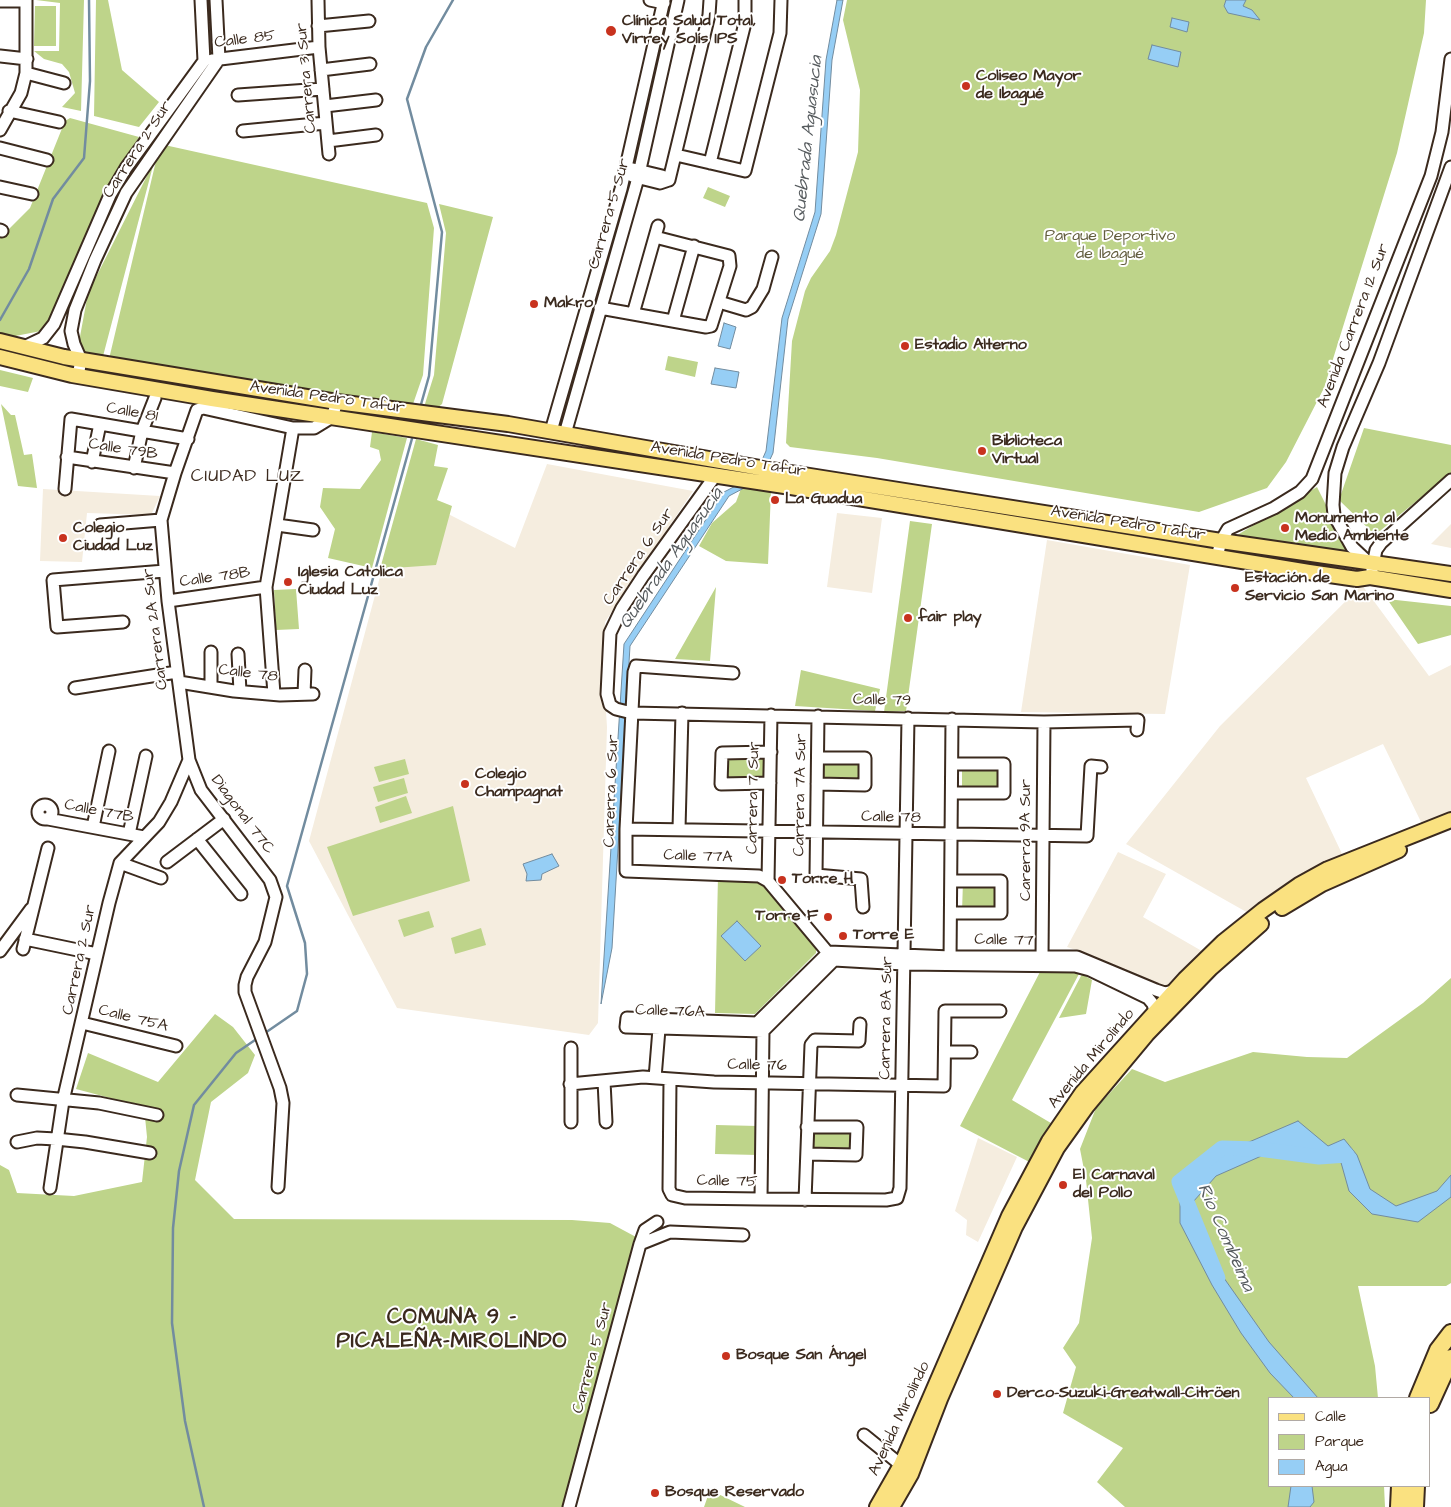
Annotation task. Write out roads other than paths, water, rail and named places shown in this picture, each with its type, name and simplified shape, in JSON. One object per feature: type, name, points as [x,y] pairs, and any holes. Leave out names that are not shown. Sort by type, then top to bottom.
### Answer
[{"type":"highway","points":[[1418,1397],[1438,1350],[1451,1333]]},
{"type":"highway","points":[[1431,1402],[1451,1358]]},
{"type":"highway","points":[[1399,1507],[1400,1487]]},
{"type":"highway","points":[[1415,1507],[1416,1487]]},
{"type":"main road","name":"Avenida Pedro Tafur","points":[[2,342],[81,360],[337,402],[551,431],[752,467],[1220,541],[1451,574]]},
{"type":"main road","name":"Avenida Pedro Tafur","points":[[1,358],[78,376],[332,417],[429,430],[761,482],[1357,579],[1370,577],[1451,590]]},
{"type":"main road","name":"Avenida Mirolindo","points":[[877,1507],[901,1465],[994,1248],[1035,1166],[1082,1093],[1173,991],[1223,942],[1263,910],[1328,869],[1451,820]]},
{"type":"main road","name":"Avenida Mirolindo","points":[[892,1507],[911,1474],[940,1399],[1015,1227],[1057,1148],[1086,1106],[1147,1034],[1211,968],[1270,916],[1322,884],[1451,828]]},
{"type":"street","points":[[201,0],[204,61]]},
{"type":"street","points":[[216,0],[220,58]]},
{"type":"street","name":"Carrera 3 Sur","points":[[318,0],[319,47],[329,154]]},
{"type":"street","points":[[650,0],[664,1]]},
{"type":"street","name":"Carrera 5 Sur","points":[[565,434],[639,174],[678,0]]},
{"type":"street","points":[[626,171],[660,183],[669,180],[709,15],[710,0]]},
{"type":"street","points":[[710,163],[745,23],[746,0]]},
{"type":"street","points":[[676,155],[745,171],[780,32],[781,0]]},
{"type":"street","points":[[0,1],[26,1],[27,59],[26,74],[21,93],[9,111],[0,130]]},
{"type":"street","name":"Carrera 5 Sur","points":[[551,431],[626,171],[664,1]]},
{"type":"street","points":[[318,26],[370,21]]},
{"type":"street","name":"Calle 85","points":[[204,61],[319,47]]},
{"type":"street","points":[[0,57],[27,59]]},
{"type":"street","name":"Carrera 2 Sur","points":[[81,360],[72,339],[72,322],[95,260],[126,193],[220,58]]},
{"type":"street","name":"Avenida Carrera 12 Sur","points":[[1220,541],[1228,529],[1274,508],[1300,492],[1312,479],[1431,176],[1442,132],[1451,58]]},
{"type":"street","name":"Carrera 2 Sur","points":[[24,347],[43,338],[54,324],[110,194],[126,168],[204,61]]},
{"type":"street","points":[[321,70],[370,64]]},
{"type":"street","points":[[26,74],[64,83]]},
{"type":"street","points":[[238,95],[323,89]]},
{"type":"street","points":[[325,106],[376,100]]},
{"type":"street","points":[[9,111],[59,122]]},
{"type":"street","points":[[243,131],[326,123]]},
{"type":"street","points":[[328,141],[376,135]]},
{"type":"street","points":[[0,148],[47,160]]},
{"type":"street","points":[[1370,562],[1352,547],[1334,515],[1335,473],[1451,166]]},
{"type":"street","points":[[0,187],[32,194]]},
{"type":"street","points":[[600,308],[633,314],[706,327],[711,326],[720,302],[731,259],[724,253],[694,246],[657,232],[633,314]]},
{"type":"street","points":[[673,321],[694,246]]},
{"type":"street","points":[[720,302],[746,310],[752,307],[763,289],[772,257]]},
{"type":"street","points":[[78,376],[81,360]]},
{"type":"street","points":[[134,468],[142,431],[155,398]]},
{"type":"street","points":[[274,694],[266,587],[293,428],[314,428],[332,417],[337,402]]},
{"type":"street","name":"Carrera 2A Sur","points":[[188,760],[168,601],[162,520],[175,474],[197,410],[203,408],[293,428]]},
{"type":"street","name":"Calle 81","points":[[67,457],[71,419],[188,439]]},
{"type":"street","points":[[92,462],[100,424]]},
{"type":"street","points":[[65,489],[67,457]]},
{"type":"street","name":"Calle 79B","points":[[67,457],[175,474]]},
{"type":"street","name":"Carrera 6 Sur","points":[[625,711],[610,705],[607,694],[610,633],[622,608],[643,576],[715,476]]},
{"type":"street","points":[[1370,577],[1370,562],[1381,542],[1451,480]]},
{"type":"street","points":[[100,525],[162,520]]},
{"type":"street","points":[[278,525],[313,530]]},
{"type":"street","points":[[1217,557],[1220,541]]},
{"type":"street","points":[[123,622],[57,627],[53,580],[165,571]]},
{"type":"street","name":"Calle 78B","points":[[168,601],[266,587]]},
{"type":"street","points":[[211,652],[211,686]]},
{"type":"street","points":[[238,654],[240,691]]},
{"type":"street","name":"Carerra 6 Sur","points":[[626,871],[625,711],[636,666],[733,673]]},
{"type":"street","name":"Calle 78","points":[[75,688],[178,677],[211,686],[240,691],[308,694],[305,670]]},
{"type":"street","name":"Calle 79","points":[[625,711],[1138,725]]},
{"type":"street","points":[[678,829],[682,713]]},
{"type":"street","name":"Carrera 7 Sur","points":[[768,881],[772,715]]},
{"type":"street","name":"Carrera 7A Sur","points":[[818,716],[816,875],[861,879],[863,907]]},
{"type":"street","name":"Carrera 8A Sur","points":[[897,1198],[900,1188],[908,718]]},
{"type":"street","points":[[951,961],[952,719]]},
{"type":"street","name":"Carerra 9A Sur","points":[[1044,722],[1043,836],[1048,960]]},
{"type":"street","points":[[93,827],[109,751]]},
{"type":"street","points":[[770,783],[722,784],[722,753],[771,752]]},
{"type":"street","points":[[129,834],[146,756]]},
{"type":"street","points":[[818,758],[865,758],[865,785],[818,784]]},
{"type":"street","name":"Carrera 2 Sur","points":[[50,1188],[63,1100],[120,863],[159,822],[171,802],[188,760]]},
{"type":"street","name":"Diagonal 77C","points":[[188,760],[201,790],[274,888],[276,897],[265,942],[246,977],[245,992],[283,1103],[278,1187]]},
{"type":"street","points":[[952,764],[1004,764],[1004,793],[952,793]]},
{"type":"street","name":"Calle 78","points":[[626,829],[1087,836],[1096,767]]},
{"type":"street","name":"Calle 77B","points":[[35,807],[40,818],[144,837]]},
{"type":"street","points":[[167,862],[224,819]]},
{"type":"street","points":[[197,839],[241,894]]},
{"type":"street","points":[[48,848],[24,944],[97,954]]},
{"type":"street","points":[[120,863],[161,878]]},
{"type":"street","name":"Calle 77A","points":[[626,871],[759,876],[768,881]]},
{"type":"street","points":[[762,1199],[760,1027],[831,956],[768,881]]},
{"type":"street","points":[[951,881],[1001,881],[1001,912],[951,913]]},
{"type":"street","points":[[0,950],[12,931],[34,906]]},
{"type":"street","name":"Calle 77","points":[[831,956],[951,961],[1048,960],[1077,957],[1156,990],[1173,991]]},
{"type":"street","name":"Calle 77","points":[[1048,960],[1090,970],[1148,998],[1153,1004],[1155,1011]]},
{"type":"street","points":[[971,1052],[945,1052],[945,1011],[1000,1011]]},
{"type":"street","name":"Calle 76A","points":[[676,1025],[659,1029],[626,1027],[627,1018],[676,1025],[760,1027]]},
{"type":"street","name":"Calle 75A","points":[[82,1023],[176,1046]]},
{"type":"street","points":[[805,1200],[811,1045],[815,1040],[859,1041],[860,1024]]},
{"type":"street","points":[[655,1078],[659,1029]]},
{"type":"street","points":[[571,1048],[571,1122]]},
{"type":"street","name":"Calle 76","points":[[570,1084],[643,1077],[670,1080],[944,1086],[945,1052]]},
{"type":"street","name":"Calle 75","points":[[670,1080],[669,1189],[672,1195],[685,1198],[805,1200],[897,1198]]},
{"type":"street","points":[[604,1082],[606,1122]]},
{"type":"street","points":[[17,1096],[99,1103],[158,1115]]},
{"type":"street","points":[[807,1127],[857,1127],[856,1155],[807,1154]]},
{"type":"street","points":[[17,1142],[37,1138],[56,1139],[150,1153]]},
{"type":"street","name":"Carrera 5 Sur","points":[[569,1507],[640,1244],[645,1230],[657,1222]]},
{"type":"street","points":[[640,1244],[670,1232],[743,1235]]},
{"type":"street","points":[[864,1435],[901,1465]]},
{"type":"water","name":"Quebrada Aguasucia","points":[[837,0],[843,0],[832,60],[821,214],[788,319],[773,453],[761,479],[729,496],[630,646],[612,948],[601,1004],[624,644],[724,492],[755,476],[766,451],[782,318],[815,212],[826,60]]},
{"type":"water","points":[[1226,0],[1246,0],[1243,6],[1252,10],[1260,20],[1228,13],[1224,6]]},
{"type":"water","points":[[1172,18],[1189,22],[1187,32],[1170,27]]},
{"type":"water","points":[[1152,45],[1181,52],[1178,67],[1148,59]]},
{"type":"water","points":[[724,323],[736,327],[730,349],[718,346]]},
{"type":"water","points":[[715,368],[739,372],[736,388],[711,384]]},
{"type":"water","points":[[552,854],[559,866],[542,874],[541,880],[526,881],[527,874],[523,864]]},
{"type":"water","points":[[737,921],[761,946],[745,961],[721,936]]},
{"type":"water","points":[[1298,1121],[1328,1146],[1344,1139],[1357,1155],[1370,1189],[1396,1206],[1437,1191],[1451,1175],[1451,1197],[1418,1222],[1372,1214],[1349,1191],[1340,1159],[1284,1146],[1216,1176],[1193,1202],[1200,1244],[1269,1342],[1317,1397],[1293,1397],[1270,1373],[1241,1333],[1212,1285],[1180,1223],[1180,1190],[1203,1155],[1249,1142]]},
{"type":"water","points":[[1291,1487],[1312,1487],[1314,1502],[1310,1507],[1288,1507]]},
{"type":"waterway","points":[[0,320],[29,269],[53,199],[84,158],[90,81],[89,0]]},
{"type":"waterway","points":[[420,408],[429,376],[442,232],[407,99],[426,47],[453,0]]},
{"type":"waterway","points":[[265,1033],[297,1011],[307,974],[305,943],[287,886],[413,435]]},
{"type":"waterway","points":[[204,1507],[185,1421],[172,1323],[173,1228],[179,1171],[194,1105],[236,1053],[258,1038]]},
{"type":"waterway","name":"Río Combeima","points":[[1218,1278],[1179,1182],[1222,1148],[1259,1149],[1319,1157],[1347,1155],[1348,1158]]},
{"type":"place","name":"Clínica Salud Total, Virrey Solís IPS","points":[[611,31]]},
{"type":"place","name":"Coliseo Mayor de Ibagué","points":[[966,86]]},
{"type":"place","name":"Makro","points":[[534,304]]},
{"type":"place","name":"Estadio Alterno","points":[[905,346]]},
{"type":"place","name":"Biblioteca Virtual","points":[[982,451]]},
{"type":"place","name":"La Guadua","points":[[775,500]]},
{"type":"place","name":"Monumento al Medio Ambiente","points":[[1285,528]]},
{"type":"place","name":"Colegio Ciudad Luz","points":[[63,538]]},
{"type":"place","name":"Iglesia Catolica Ciudad Luz","points":[[288,582]]},
{"type":"place","name":"Estación de Servicio San Marino","points":[[1235,588]]},
{"type":"place","name":"fair play","points":[[908,618]]},
{"type":"place","name":"Colegio Champagnat","points":[[465,784]]},
{"type":"place","name":"Torre H","points":[[782,880]]},
{"type":"place","name":"Torre F","points":[[828,917]]},
{"type":"place","name":"Torre E","points":[[843,936]]},
{"type":"place","name":"El Carnaval del Pollo","points":[[1063,1185]]},
{"type":"place","name":"Bosque San Ángel","points":[[726,1356]]},
{"type":"place","name":"Derco-Suzuki-Greatwall-Citröen","points":[[997,1394]]},
{"type":"place","name":"Bosque Reservado","points":[[655,1493]]},
{"type":"district","name":"CIUDAD LUZ","points":[[248,477]]},
{"type":"district","name":"COMUNA 9 - PICALEÑA-MIROLINDO","points":[[452,1331]]},
{"type":"park label","name":"Parque Deportivo de Ibagué","points":[[1110,246]]}]
